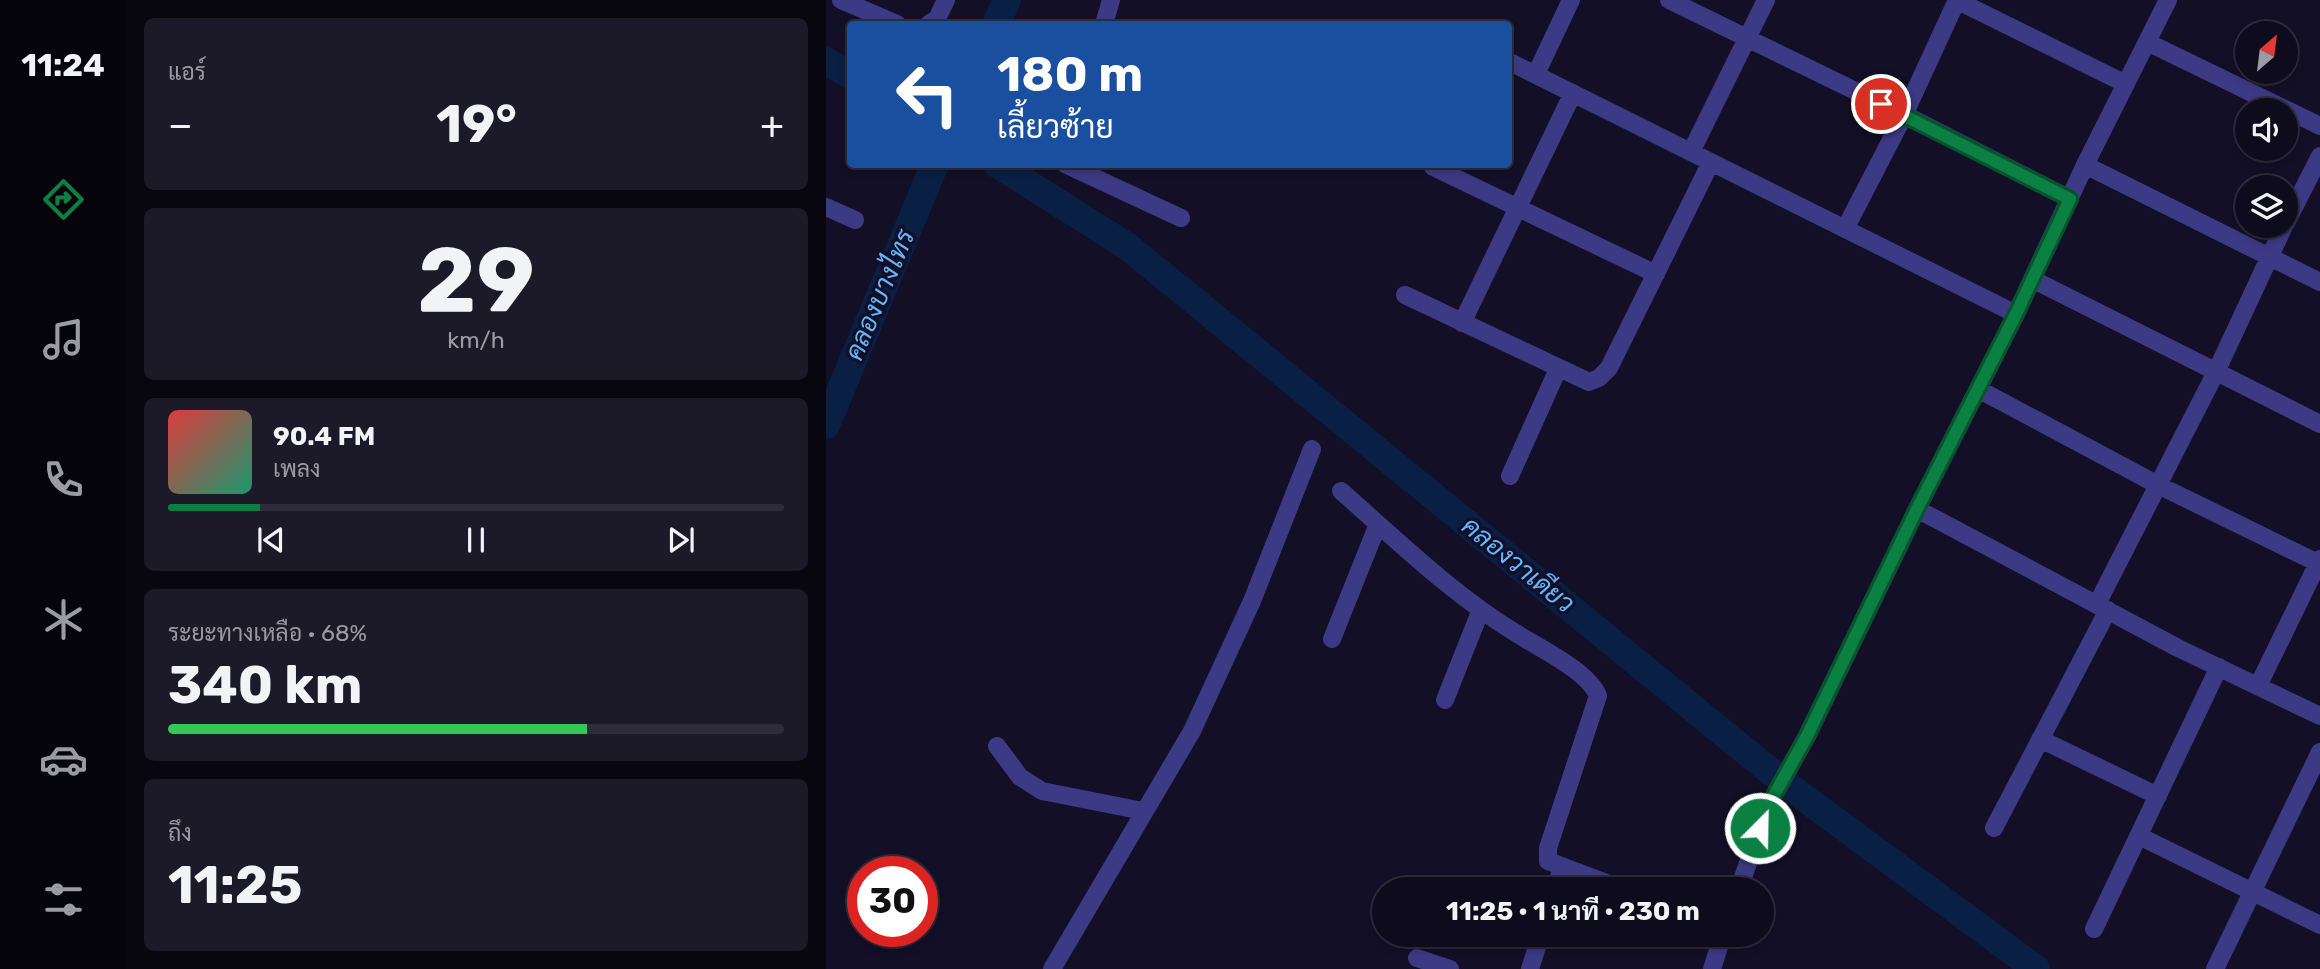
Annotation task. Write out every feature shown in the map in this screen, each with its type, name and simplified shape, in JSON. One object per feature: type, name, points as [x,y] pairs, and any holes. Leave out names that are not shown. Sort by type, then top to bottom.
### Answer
[{"type":"street","points":[[841,0],[890,21]]},
{"type":"street","points":[[934,21],[946,0]]},
{"type":"street","points":[[1105,21],[1111,0]]},
{"type":"street","points":[[1536,74],[1571,0]]},
{"type":"street","points":[[1669,0],[2070,199]]},
{"type":"street","points":[[1690,152],[1766,0]]},
{"type":"street","points":[[1845,229],[1957,0],[2126,84]]},
{"type":"street","points":[[1743,877],[1767,808],[1807,736],[2168,0]]},
{"type":"street","points":[[2147,42],[2320,126]]},
{"type":"street","points":[[1512,63],[2016,314]]},
{"type":"street","points":[[1462,323],[1573,93]]},
{"type":"street","points":[[2298,199],[2320,156]]},
{"type":"street","points":[[1405,295],[1558,369],[1589,382],[1599,378],[1609,368],[1711,162]]},
{"type":"street","points":[[2085,165],[2320,282]]},
{"type":"street","points":[[1074,168],[1181,218]]},
{"type":"street","points":[[1435,168],[1656,274]]},
{"type":"street","points":[[826,207],[855,220]]},
{"type":"street","points":[[1994,828],[2040,739],[2158,485],[2216,372],[2278,238]]},
{"type":"street","points":[[2032,279],[2320,424]]},
{"type":"street","points":[[1510,475],[1558,369]]},
{"type":"street","points":[[1978,389],[2158,485],[2319,562],[2258,686]]},
{"type":"street","points":[[1052,969],[1192,731],[1252,601],[1311,449]]},
{"type":"street","points":[[1340,491],[1480,612],[1564,663],[1594,686],[1598,696],[1548,848],[1548,861],[1588,877]]},
{"type":"street","points":[[1917,509],[2102,607],[2320,716]]},
{"type":"street","points":[[1332,639],[1378,524]]},
{"type":"street","points":[[1445,701],[1480,612]]},
{"type":"street","points":[[2094,929],[2219,667]]},
{"type":"street","points":[[2040,739],[2158,796]]},
{"type":"street","points":[[997,746],[1020,777],[1042,791],[1143,811]]},
{"type":"street","points":[[2215,969],[2320,752]]},
{"type":"street","points":[[2139,836],[2320,925]]},
{"type":"street","points":[[1559,877],[1562,868]]},
{"type":"street","points":[[1530,969],[1537,947]]},
{"type":"street","points":[[1712,969],[1719,947]]},
{"type":"street","points":[[1417,958],[1450,969]]},
{"type":"waterway","name":"คลองบางไทร","points":[[997,21],[1007,0]]},
{"type":"waterway","name":"คลองวาเดียว","points":[[826,61],[847,73]]},
{"type":"waterway","name":"คลองบางไทร","points":[[826,425],[933,168]]},
{"type":"waterway","name":"คลองวาเดียว","points":[[1003,168],[1127,246],[1787,785],[2036,969]]},
{"type":"route","points":[[1760,828],[1767,808],[1807,736],[2070,199],[1881,104]]}]
